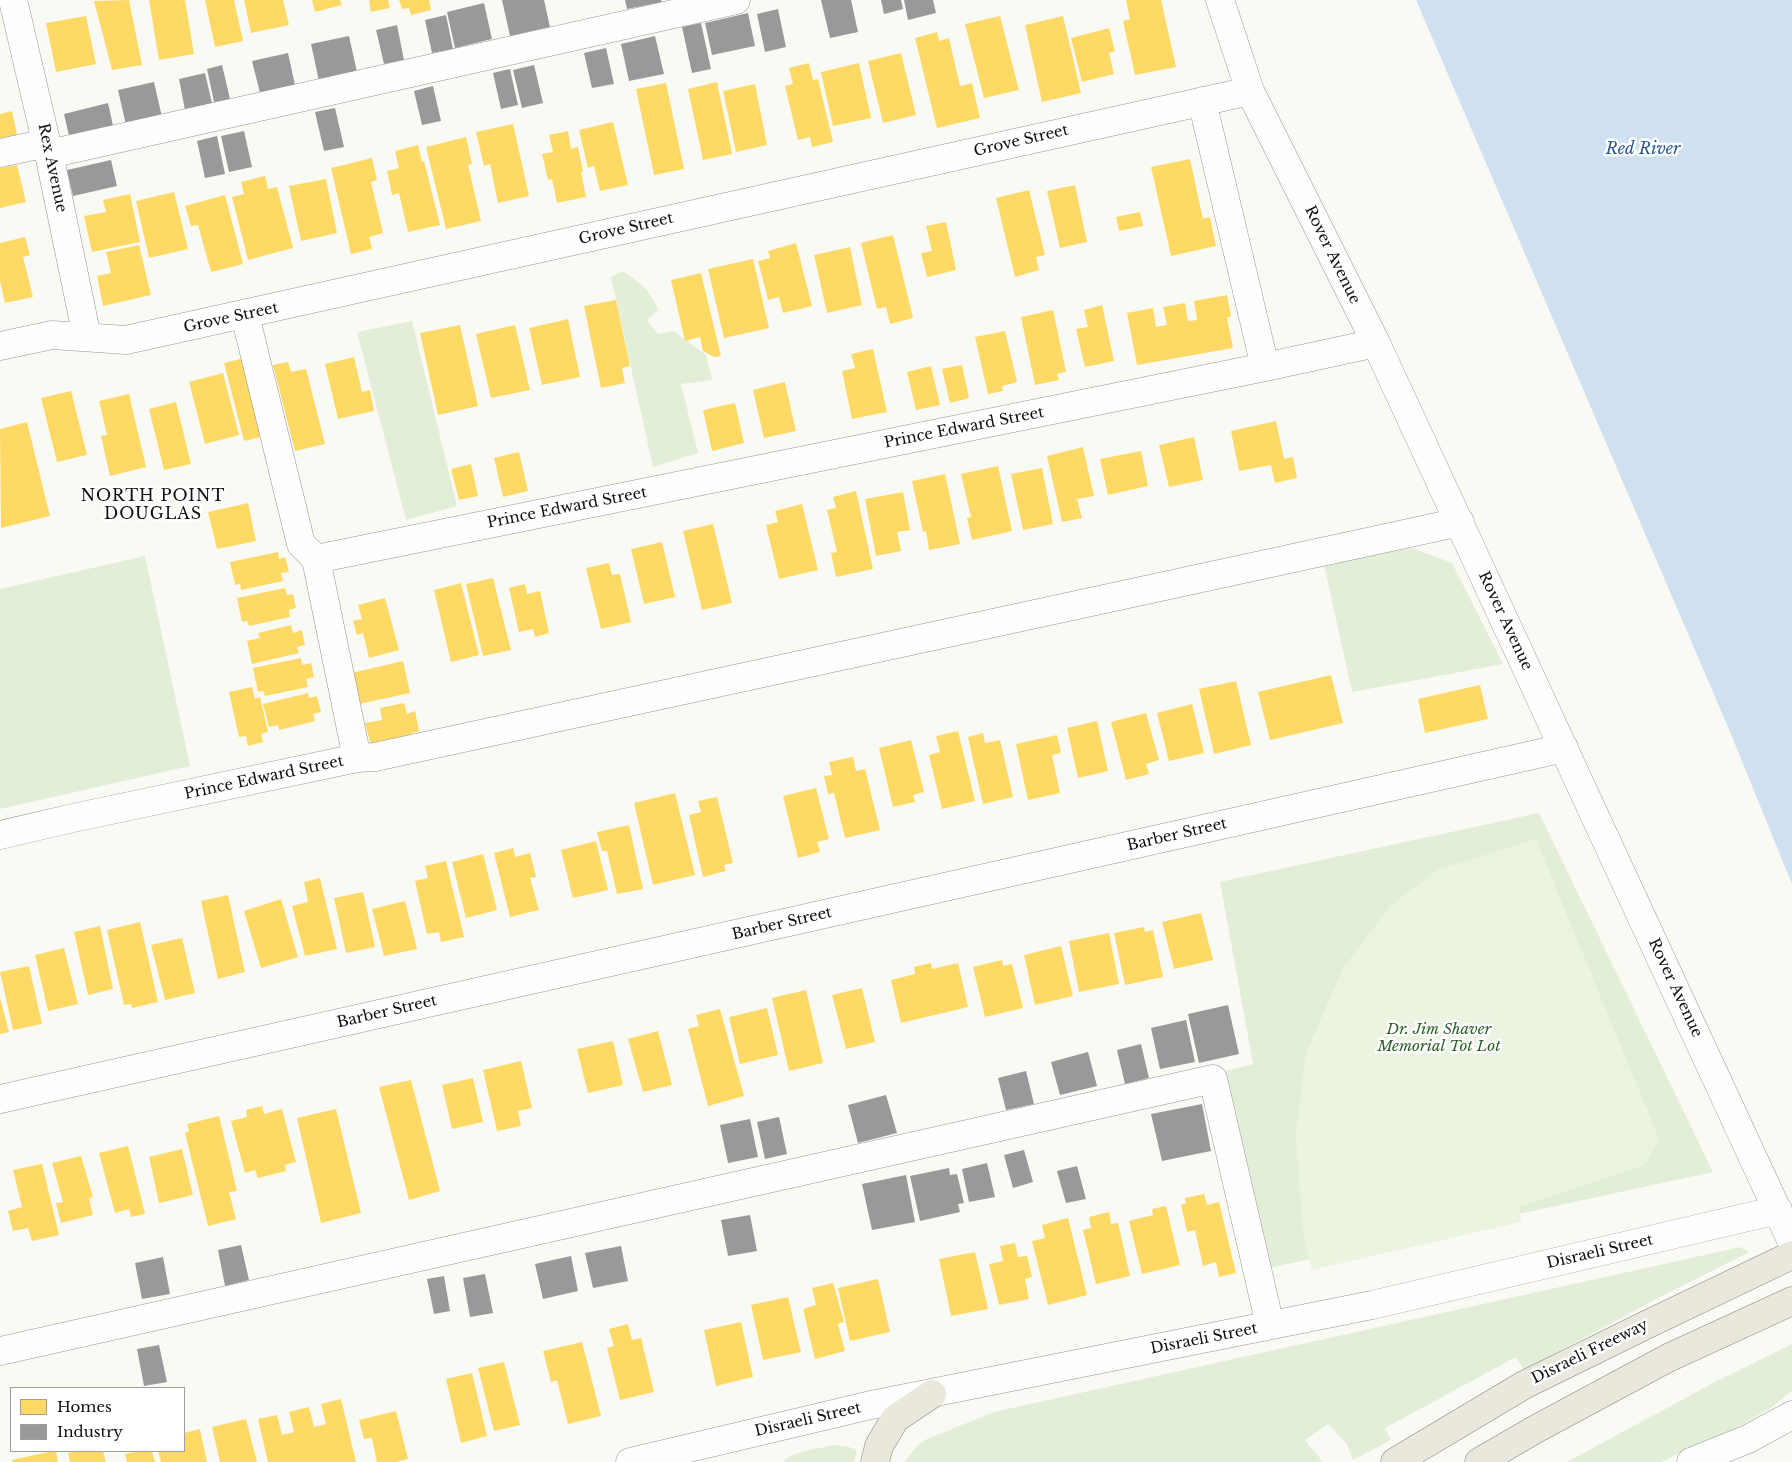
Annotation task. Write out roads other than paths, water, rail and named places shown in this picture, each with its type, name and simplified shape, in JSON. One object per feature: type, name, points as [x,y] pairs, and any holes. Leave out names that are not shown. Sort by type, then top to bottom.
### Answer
[{"type":"main road","name":"Disraeli Freeway","points":[[1395,1462],[1524,1385],[1646,1324],[1792,1255]]},
{"type":"main road","points":[[1479,1462],[1668,1358],[1792,1301]]},
{"type":"main road","points":[[874,1462],[879,1446],[895,1419],[932,1394]]},
{"type":"street","name":"Rex Avenue","points":[[13,0],[48,149],[87,337]]},
{"type":"street","points":[[0,153],[48,149],[736,0]]},
{"type":"street","name":"Rover Avenue","points":[[1220,0],[1250,91],[1376,343],[1792,1242]]},
{"type":"street","name":"Grove Street","points":[[0,346],[52,335],[126,340],[245,315],[1202,100],[1250,91]]},
{"type":"street","points":[[1202,100],[1265,367]]},
{"type":"street","points":[[245,315],[301,544],[316,559]]},
{"type":"street","name":"Prince Edward Street","points":[[0,835],[357,758],[316,559],[1376,343]]},
{"type":"street","points":[[357,758],[375,757],[1460,522]]},
{"type":"street","name":"Barber Street","points":[[0,1099],[1564,748]]},
{"type":"street","points":[[0,1352],[1213,1079],[1270,1325]]},
{"type":"street","name":"Disraeli Street","points":[[630,1462],[871,1405],[1372,1305],[1778,1210]]},
{"type":"street","points":[[1690,1462],[1748,1439],[1792,1415]]},
{"type":"water","name":"Red River","points":[[1416,0],[1792,0],[1792,884],[1728,727]]},
{"type":"district","name":"NORTH POINT DOUGLAS","points":[[153,505]]},
{"type":"park label","name":"Dr. Jim Shaver Memorial Tot Lot","points":[[1439,1038]]}]
